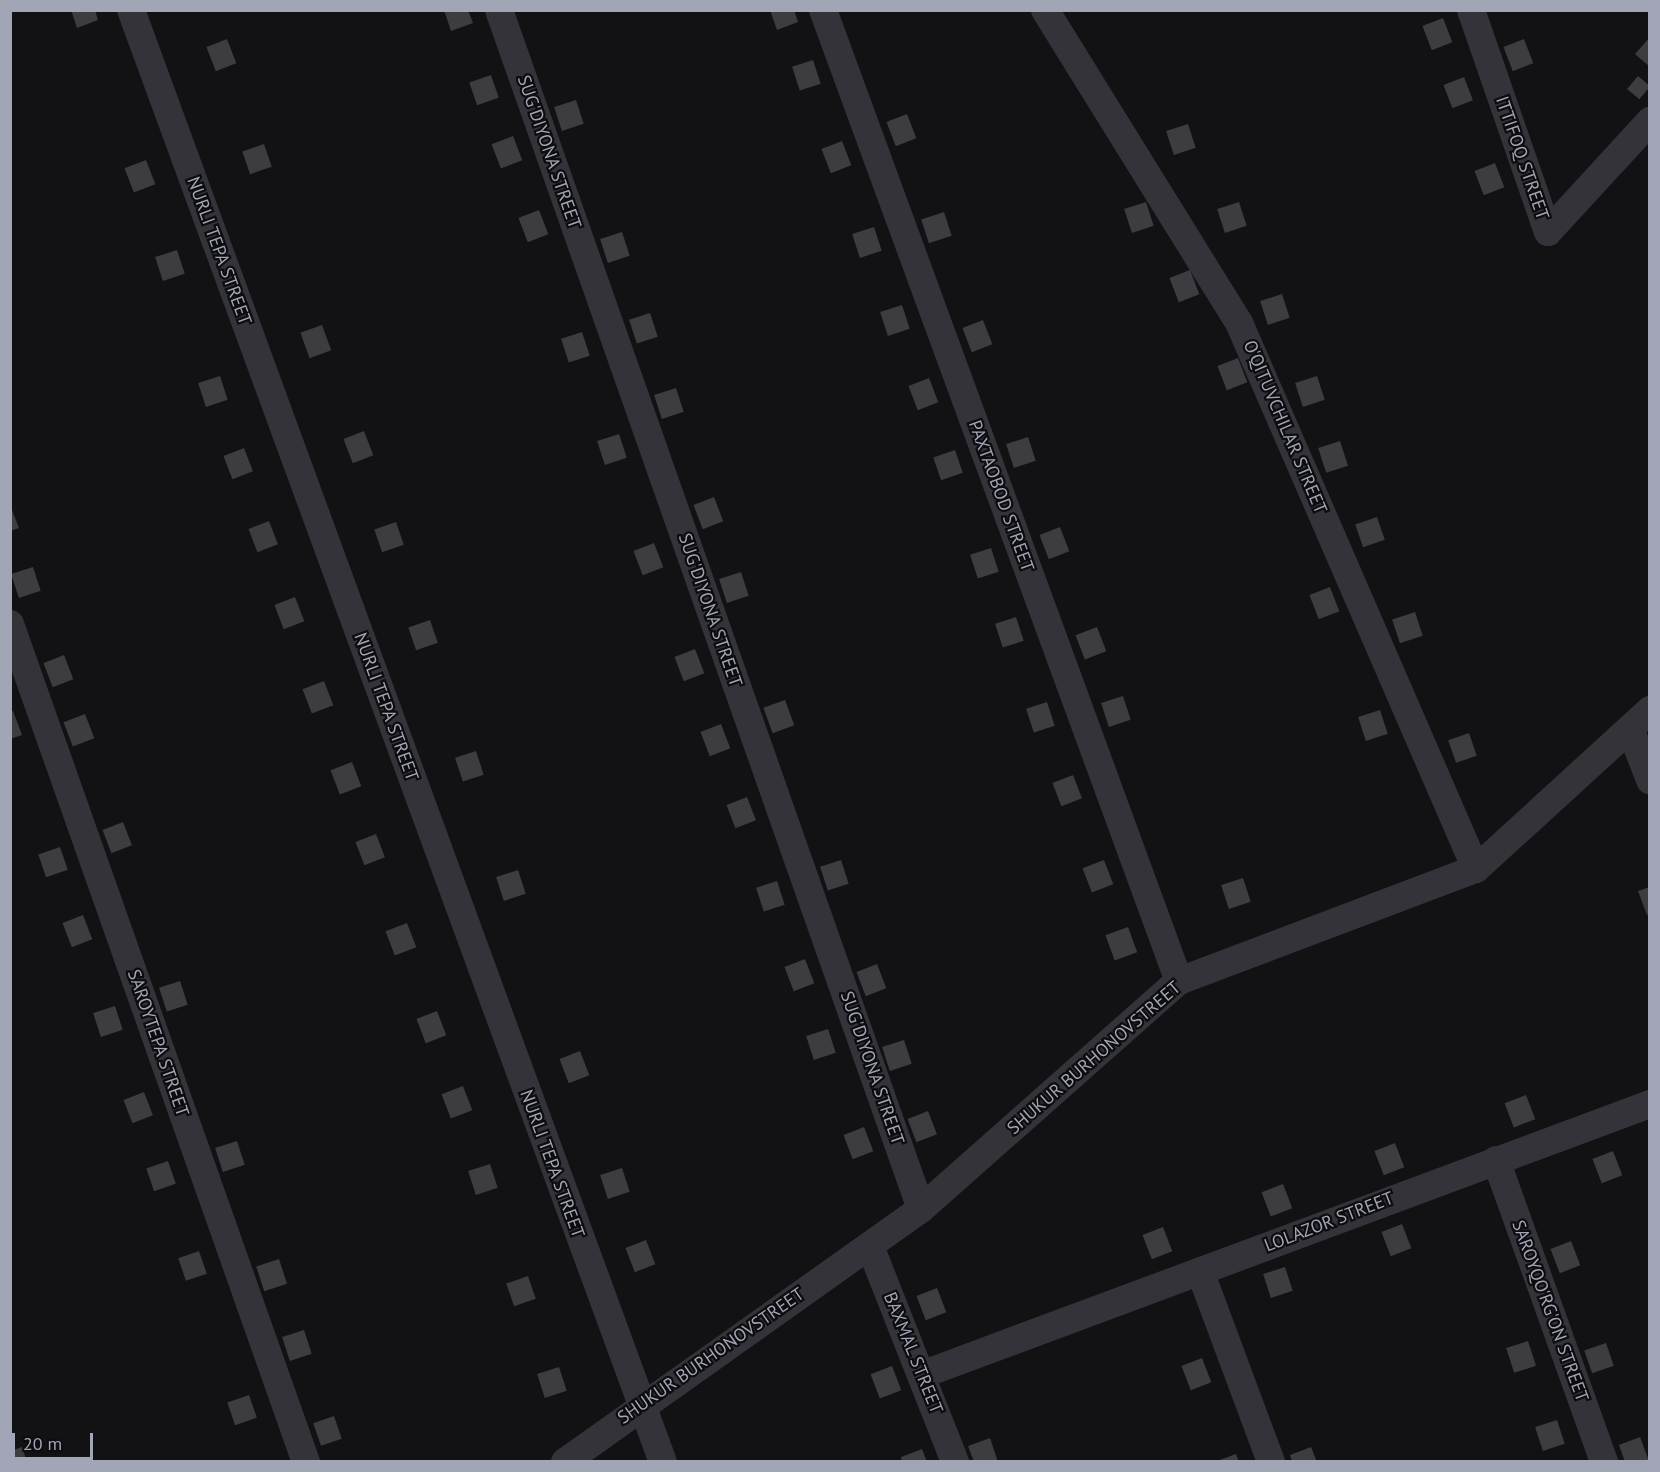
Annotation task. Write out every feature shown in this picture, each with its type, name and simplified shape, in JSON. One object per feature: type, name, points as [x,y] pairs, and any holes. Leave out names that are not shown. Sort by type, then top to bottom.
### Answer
[{"type":"street","name":"NURLI TEPA STREET","points":[[131,10],[640,1404],[663,1461]]},
{"type":"street","name":"SUG'DIYONA STREET","points":[[499,10],[921,1209]]},
{"type":"street","name":"PAXTAOBOD STREET","points":[[823,10],[1179,981]]},
{"type":"street","name":"O'QITUVCHILAR STREET","points":[[1045,10],[1240,324],[1476,869]]},
{"type":"street","name":"ITTIFOQ STREET","points":[[1471,10],[1548,232],[1650,121]]},
{"type":"street","name":"SAROYTEPA STREET","points":[[10,624],[306,1461]]},
{"type":"street","name":"SHUKUR BURHONOVSTREET","points":[[565,1461],[640,1404],[921,1209],[1179,981],[1476,869],[1640,721]]},
{"type":"street","points":[[1640,721],[1650,780]]},
{"type":"street","name":"LOLAZOR STREET","points":[[924,1374],[1650,1104]]},
{"type":"street","name":"SAROYQO'RG'ON STREET","points":[[1496,1160],[1604,1461]]},
{"type":"street","name":"BAXMAL STREET","points":[[870,1246],[924,1374],[954,1461]]},
{"type":"street","points":[[1200,1271],[1271,1461]]},
{"type":"building","points":[[71,10],[95,10],[98,20],[77,28]]},
{"type":"building","points":[[444,10],[468,10],[473,23],[451,31]]},
{"type":"building","points":[[770,10],[794,10],[798,22],[777,30]]},
{"type":"building","points":[[1443,18],[1452,42],[1432,50],[1422,26]]},
{"type":"building","points":[[1650,37],[1650,67],[1635,54]]},
{"type":"building","points":[[227,39],[236,63],[216,71],[206,47]]},
{"type":"building","points":[[1524,39],[1533,63],[1513,71],[1503,47]]},
{"type":"building","points":[[813,60],[821,84],[800,91],[792,67]]},
{"type":"building","points":[[491,75],[499,98],[477,105],[469,82]]},
{"type":"building","points":[[1638,76],[1650,86],[1639,99],[1627,89]]},
{"type":"building","points":[[1464,77],[1473,100],[1452,108],[1443,85]]},
{"type":"building","points":[[576,100],[584,124],[562,131],[554,107]]},
{"type":"building","points":[[907,114],[916,138],[896,146],[886,122]]},
{"type":"building","points":[[1188,124],[1196,148],[1174,155],[1166,131]]},
{"type":"building","points":[[513,136],[522,160],[501,169],[492,144]]},
{"type":"building","points":[[842,141],[851,165],[831,173],[821,149]]},
{"type":"building","points":[[264,144],[272,167],[250,174],[242,151]]},
{"type":"building","points":[[146,160],[155,184],[134,193],[125,168]]},
{"type":"building","points":[[1495,163],[1504,187],[1484,195],[1474,171]]},
{"type":"building","points":[[1146,202],[1154,226],[1132,233],[1124,209]]},
{"type":"building","points":[[1239,202],[1247,226],[1225,233],[1217,209]]},
{"type":"building","points":[[539,210],[548,234],[528,242],[518,218]]},
{"type":"building","points":[[944,212],[952,236],[929,243],[921,219]]},
{"type":"building","points":[[874,227],[882,251],[860,258],[852,234]]},
{"type":"building","points":[[622,232],[630,256],[608,263],[600,239]]},
{"type":"building","points":[[177,250],[185,274],[163,281],[155,257]]},
{"type":"building","points":[[1190,270],[1199,294],[1179,302],[1169,278]]},
{"type":"building","points":[[1282,294],[1290,318],[1268,325],[1260,301]]},
{"type":"building","points":[[902,305],[910,329],[888,336],[880,312]]},
{"type":"building","points":[[650,313],[658,337],[637,344],[629,320]]},
{"type":"building","points":[[983,320],[992,344],[972,352],[962,328]]},
{"type":"building","points":[[322,325],[331,350],[310,358],[300,333]]},
{"type":"building","points":[[582,332],[590,356],[569,363],[561,339]]},
{"type":"building","points":[[1238,358],[1247,382],[1227,390],[1217,366]]},
{"type":"building","points":[[220,376],[228,400],[206,407],[198,383]]},
{"type":"building","points":[[1317,376],[1325,400],[1303,407],[1295,383]]},
{"type":"building","points":[[929,378],[938,402],[918,410],[908,386]]},
{"type":"building","points":[[676,388],[684,412],[662,419],[654,395]]},
{"type":"building","points":[[364,431],[373,455],[353,463],[343,439]]},
{"type":"building","points":[[619,434],[627,458],[605,465],[597,441]]},
{"type":"building","points":[[1028,437],[1036,461],[1014,468],[1006,444]]},
{"type":"building","points":[[1340,441],[1348,466],[1326,473],[1318,448]]},
{"type":"building","points":[[244,448],[253,471],[232,479],[223,456]]},
{"type":"building","points":[[955,450],[963,473],[941,480],[933,457]]},
{"type":"building","points":[[714,497],[723,521],[703,529],[693,505]]},
{"type":"building","points":[[10,505],[19,528],[10,531]]},
{"type":"building","points":[[1377,517],[1385,540],[1363,547],[1355,524]]},
{"type":"building","points":[[269,521],[278,544],[257,552],[248,529]]},
{"type":"building","points":[[396,522],[404,545],[382,552],[374,529]]},
{"type":"building","points":[[1060,527],[1069,551],[1049,559],[1039,535]]},
{"type":"building","points":[[654,543],[663,567],[643,575],[633,551]]},
{"type":"building","points":[[991,548],[999,572],[978,579],[970,555]]},
{"type":"building","points":[[33,567],[41,591],[19,598],[11,574]]},
{"type":"building","points":[[741,572],[749,596],[727,603],[719,579]]},
{"type":"building","points":[[1330,587],[1339,611],[1319,619],[1309,595]]},
{"type":"building","points":[[295,597],[304,621],[284,629],[274,605]]},
{"type":"building","points":[[1415,612],[1423,636],[1400,643],[1392,619]]},
{"type":"building","points":[[1016,617],[1024,641],[1003,648],[995,624]]},
{"type":"building","points":[[430,620],[438,643],[416,650],[408,627]]},
{"type":"building","points":[[1097,627],[1106,651],[1085,660],[1076,635]]},
{"type":"building","points":[[695,649],[704,673],[684,681],[674,657]]},
{"type":"building","points":[[64,655],[73,679],[53,687],[43,663]]},
{"type":"building","points":[[324,681],[333,705],[312,714],[303,689]]},
{"type":"building","points":[[1123,696],[1131,720],[1109,727],[1101,703]]},
{"type":"building","points":[[785,700],[794,725],[773,733],[763,708]]},
{"type":"building","points":[[1047,702],[1055,726],[1034,733],[1026,709]]},
{"type":"building","points":[[1380,710],[1388,734],[1366,741],[1358,717]]},
{"type":"building","points":[[13,711],[22,735],[10,739],[10,712]]},
{"type":"building","points":[[85,714],[94,738],[73,747],[64,722]]},
{"type":"building","points":[[721,724],[730,748],[710,756],[700,732]]},
{"type":"building","points":[[1469,733],[1477,756],[1456,763],[1448,740]]},
{"type":"building","points":[[476,751],[484,775],[463,782],[455,758]]},
{"type":"building","points":[[352,762],[361,786],[340,795],[331,770]]},
{"type":"building","points":[[1073,775],[1082,798],[1061,806],[1052,783]]},
{"type":"building","points":[[747,797],[756,820],[735,828],[726,805]]},
{"type":"building","points":[[123,822],[132,845],[111,853],[102,830]]},
{"type":"building","points":[[376,834],[385,857],[364,865],[355,842]]},
{"type":"building","points":[[60,847],[68,870],[46,877],[38,854]]},
{"type":"building","points":[[841,860],[849,884],[828,891],[820,867]]},
{"type":"building","points":[[1104,860],[1113,884],[1092,893],[1083,868]]},
{"type":"building","points":[[518,870],[526,894],[504,901],[496,877]]},
{"type":"building","points":[[1243,878],[1251,902],[1229,909],[1221,885]]},
{"type":"building","points":[[777,881],[785,905],[764,912],[756,888]]},
{"type":"building","points":[[1650,887],[1650,914],[1647,915],[1638,891]]},
{"type":"building","points":[[83,915],[92,939],[72,947],[62,923]]},
{"type":"building","points":[[407,923],[416,947],[395,956],[386,931]]},
{"type":"building","points":[[1128,927],[1137,952],[1115,961],[1105,935]]},
{"type":"building","points":[[805,959],[814,983],[794,991],[784,967]]},
{"type":"building","points":[[877,964],[886,988],[866,996],[856,972]]},
{"type":"building","points":[[180,981],[188,1005],[167,1012],[159,988]]},
{"type":"building","points":[[115,1006],[123,1030],[101,1037],[93,1013]]},
{"type":"building","points":[[437,1011],[446,1035],[426,1043],[416,1019]]},
{"type":"building","points":[[828,1029],[836,1053],[814,1060],[806,1036]]},
{"type":"building","points":[[904,1040],[912,1064],[890,1071],[882,1047]]},
{"type":"building","points":[[580,1051],[589,1075],[569,1083],[559,1059]]},
{"type":"building","points":[[463,1086],[472,1110],[451,1119],[442,1094]]},
{"type":"building","points":[[144,1092],[153,1115],[132,1123],[123,1100]]},
{"type":"building","points":[[1526,1095],[1535,1119],[1514,1128],[1505,1103]]},
{"type":"building","points":[[928,1111],[937,1134],[916,1142],[907,1119]]},
{"type":"building","points":[[864,1127],[873,1151],[853,1159],[843,1135]]},
{"type":"building","points":[[237,1141],[245,1165],[223,1172],[215,1148]]},
{"type":"building","points":[[1395,1143],[1404,1167],[1384,1175],[1374,1151]]},
{"type":"building","points":[[1613,1151],[1622,1175],[1602,1183],[1592,1159]]},
{"type":"building","points":[[168,1161],[176,1184],[154,1191],[146,1168]]},
{"type":"building","points":[[490,1164],[498,1188],[476,1195],[468,1171]]},
{"type":"building","points":[[622,1168],[630,1192],[608,1199],[600,1175]]},
{"type":"building","points":[[1283,1184],[1292,1208],[1271,1217],[1262,1192]]},
{"type":"building","points":[[1402,1224],[1411,1248],[1391,1256],[1381,1232]]},
{"type":"building","points":[[1163,1227],[1172,1251],[1152,1259],[1142,1235]]},
{"type":"building","points":[[646,1240],[655,1264],[635,1272],[625,1248]]},
{"type":"building","points":[[1571,1241],[1580,1265],[1560,1273],[1550,1249]]},
{"type":"building","points":[[199,1251],[207,1274],[186,1281],[178,1258]]},
{"type":"building","points":[[279,1259],[287,1284],[264,1291],[256,1266]]},
{"type":"building","points":[[1285,1267],[1293,1291],[1271,1298],[1263,1274]]},
{"type":"building","points":[[528,1276],[536,1299],[514,1306],[506,1283]]},
{"type":"building","points":[[937,1288],[946,1312],[926,1320],[916,1296]]},
{"type":"building","points":[[304,1330],[312,1354],[290,1361],[282,1337]]},
{"type":"building","points":[[1528,1341],[1536,1366],[1514,1373],[1506,1348]]},
{"type":"building","points":[[1606,1343],[1614,1366],[1592,1373],[1584,1350]]},
{"type":"building","points":[[1202,1358],[1211,1382],[1191,1390],[1181,1366]]},
{"type":"building","points":[[892,1366],[901,1390],[880,1399],[871,1374]]},
{"type":"building","points":[[559,1367],[567,1391],[545,1398],[537,1374]]},
{"type":"building","points":[[249,1395],[257,1418],[235,1425],[227,1402]]},
{"type":"building","points":[[334,1416],[342,1439],[321,1446],[313,1423]]},
{"type":"building","points":[[1557,1420],[1565,1444],[1543,1451],[1535,1427]]},
{"type":"building","points":[[1640,1437],[1649,1461],[1625,1462],[1619,1445]]},
{"type":"building","points":[[990,1438],[998,1462],[974,1462],[968,1446]]},
{"type":"building","points":[[22,1447],[27,1462],[10,1462],[10,1451]]},
{"type":"building","points":[[1311,1447],[1317,1462],[1292,1462],[1290,1455]]},
{"type":"building","points":[[922,1449],[927,1462],[902,1462],[901,1457]]},
{"type":"building","points":[[1236,1454],[1239,1462],[1217,1462],[1217,1461]]}]
